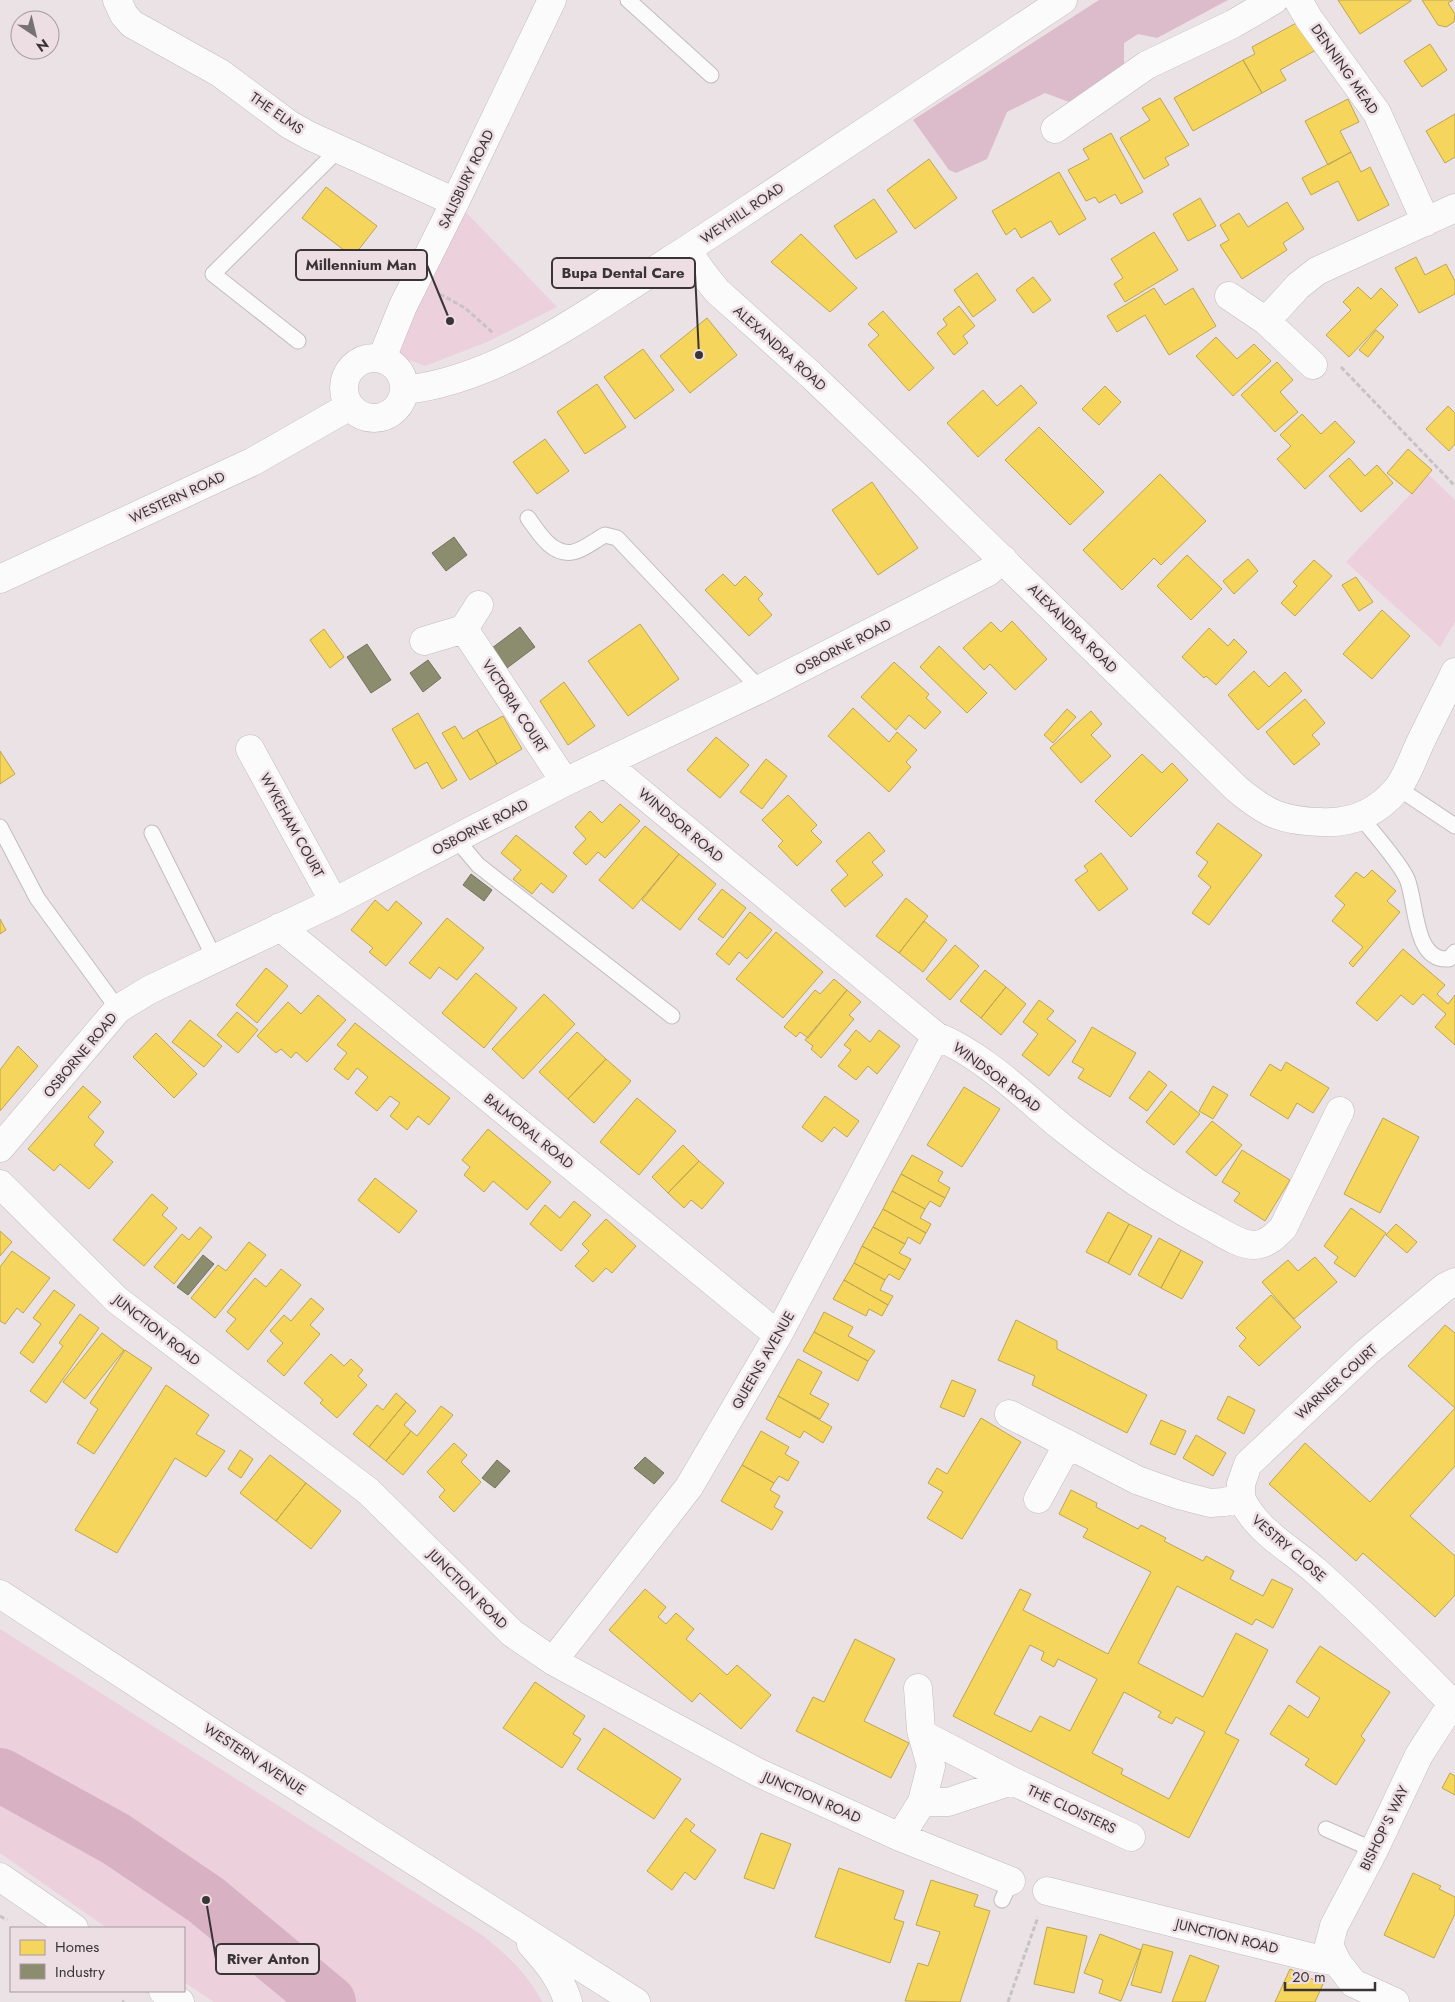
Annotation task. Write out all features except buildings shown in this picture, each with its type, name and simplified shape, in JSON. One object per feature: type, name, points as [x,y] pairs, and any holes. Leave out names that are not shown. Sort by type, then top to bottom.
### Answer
[{"type":"street","name":"THE ELMS","points":[[117,0],[124,15],[132,24],[214,69],[290,125],[338,150],[455,202]]},
{"type":"street","name":"SALISBURY ROAD","points":[[382,358],[402,306],[455,202],[552,0]]},
{"type":"street","name":"WEYHILL ROAD","points":[[405,390],[430,386],[462,376],[526,348],[588,313],[687,250],[1063,0]]},
{"type":"street","points":[[1056,129],[1147,65],[1233,24],[1274,0]]},
{"type":"street","name":"DENNING MEAD","points":[[1298,0],[1309,19],[1377,113],[1426,222]]},
{"type":"street","points":[[1266,321],[1298,286],[1317,271],[1455,208]]},
{"type":"street","name":"ALEXANDRA ROAD","points":[[687,250],[717,290],[811,375],[1003,559],[1186,740],[1255,804],[1267,811],[1294,821],[1323,822],[1346,821],[1361,817],[1378,808],[1398,788],[1455,672]]},
{"type":"street","points":[[1229,296],[1266,321],[1313,365]]},
{"type":"street","points":[[367,358],[382,358],[398,370],[404,380],[405,390],[402,400],[396,409],[388,415],[367,418],[357,413],[345,397],[346,377],[352,368],[367,358]]},
{"type":"street","name":"WESTERN ROAD","points":[[0,579],[252,462],[350,406]]},
{"type":"street","name":"OSBORNE ROAD","points":[[0,1148],[118,1009],[150,990],[334,902],[565,782],[760,689],[988,572],[1003,559]]},
{"type":"street","points":[[424,641],[464,629],[479,605]]},
{"type":"street","name":"VICTORIA COURT","points":[[464,629],[565,782]]},
{"type":"street","name":"WYKEHAM COURT","points":[[250,749],[334,902]]},
{"type":"street","name":"WINDSOR ROAD","points":[[605,763],[936,1036],[949,1041],[997,1073],[1122,1173],[1192,1216],[1240,1242],[1252,1245],[1261,1244],[1283,1228],[1340,1111]]},
{"type":"street","name":"BALMORAL ROAD","points":[[280,927],[778,1335]]},
{"type":"street","name":"QUEENS AVENUE","points":[[553,1661],[689,1487],[778,1335],[936,1036]]},
{"type":"street","name":"JUNCTION ROAD","points":[[0,1184],[117,1300],[368,1491],[512,1633],[553,1661],[757,1772],[900,1837],[1007,1890]]},
{"type":"street","name":"WARNER COURT","points":[[1241,1498],[1241,1484],[1248,1464],[1367,1352],[1445,1287],[1455,1282]]},
{"type":"street","points":[[1010,1414],[1137,1480],[1179,1495],[1210,1503],[1241,1498]]},
{"type":"street","points":[[1038,1500],[1068,1444]]},
{"type":"street","name":"VESTRY CLOSE","points":[[1241,1498],[1246,1510],[1256,1522],[1314,1570],[1454,1701]]},
{"type":"street","name":"WESTERN AVENUE","points":[[0,1594],[222,1739],[636,2002]]},
{"type":"street","points":[[900,1837],[922,1802],[931,1766],[922,1734],[918,1688]]},
{"type":"street","name":"BISHOP'S WAY","points":[[1337,1962],[1329,1945],[1334,1926],[1374,1850],[1419,1755],[1454,1701]]},
{"type":"street","name":"THE CLOISTERS","points":[[922,1734],[1012,1781],[1131,1837]]},
{"type":"street","name":"THE CLOISTERS","points":[[922,1802],[948,1802],[1012,1781]]},
{"type":"street","points":[[0,1877],[73,1927]]},
{"type":"street","name":"JUNCTION ROAD","points":[[1047,1891],[1310,1957],[1337,1962]]},
{"type":"street","name":"WESTERN AVENUE","points":[[512,1922],[555,1972],[564,1988],[568,2002]]},
{"type":"street","points":[[1337,1962],[1353,1983],[1396,2002]]},
{"type":"street","points":[[165,1992],[180,2002]]},
{"type":"lane","points":[[628,0],[711,75]]},
{"type":"lane","points":[[298,341],[213,274],[338,150]]},
{"type":"lane","points":[[528,518],[549,544],[560,551],[574,552],[605,535],[617,538],[760,689]]},
{"type":"lane","points":[[1398,788],[1455,826]]},
{"type":"lane","points":[[1361,817],[1406,878],[1424,944],[1440,960],[1449,959],[1455,952]]},
{"type":"lane","points":[[0,827],[37,898],[118,1009]]},
{"type":"lane","points":[[152,833],[215,959]]},
{"type":"lane","points":[[456,840],[478,865],[672,1016]]},
{"type":"lane","points":[[1326,1829],[1374,1850]]},
{"type":"path","points":[[432,290],[465,308],[497,336]]},
{"type":"path","points":[[1313,365],[1336,362],[1455,486]]},
{"type":"path","points":[[1008,2002],[1031,1934]]},
{"type":"shaded area","points":[[1099,0],[1228,0],[1157,38],[1138,34],[1124,43],[1124,65],[1072,103],[1045,93],[1007,112],[987,159],[956,173],[949,170],[913,120]]},
{"type":"shaded area","points":[[460,206],[557,307],[487,342],[425,366],[399,356],[404,328]]},
{"type":"shaded area","points":[[1429,475],[1455,500],[1455,622],[1440,647],[1346,562]]},
{"type":"shaded area","points":[[0,1629],[482,1935],[516,1965],[530,1982],[542,2002],[214,2002],[185,1983],[185,1927],[106,1927],[0,1853]]},
{"type":"waterway","points":[[0,1775],[116,1839],[206,1900],[329,2002]]},
{"type":"place","name":"Millennium Man","points":[[450,321]]},
{"type":"place","name":"Bupa Dental Care","points":[[699,355]]},
{"type":"place","name":"River Anton","points":[[206,1900]]}]
